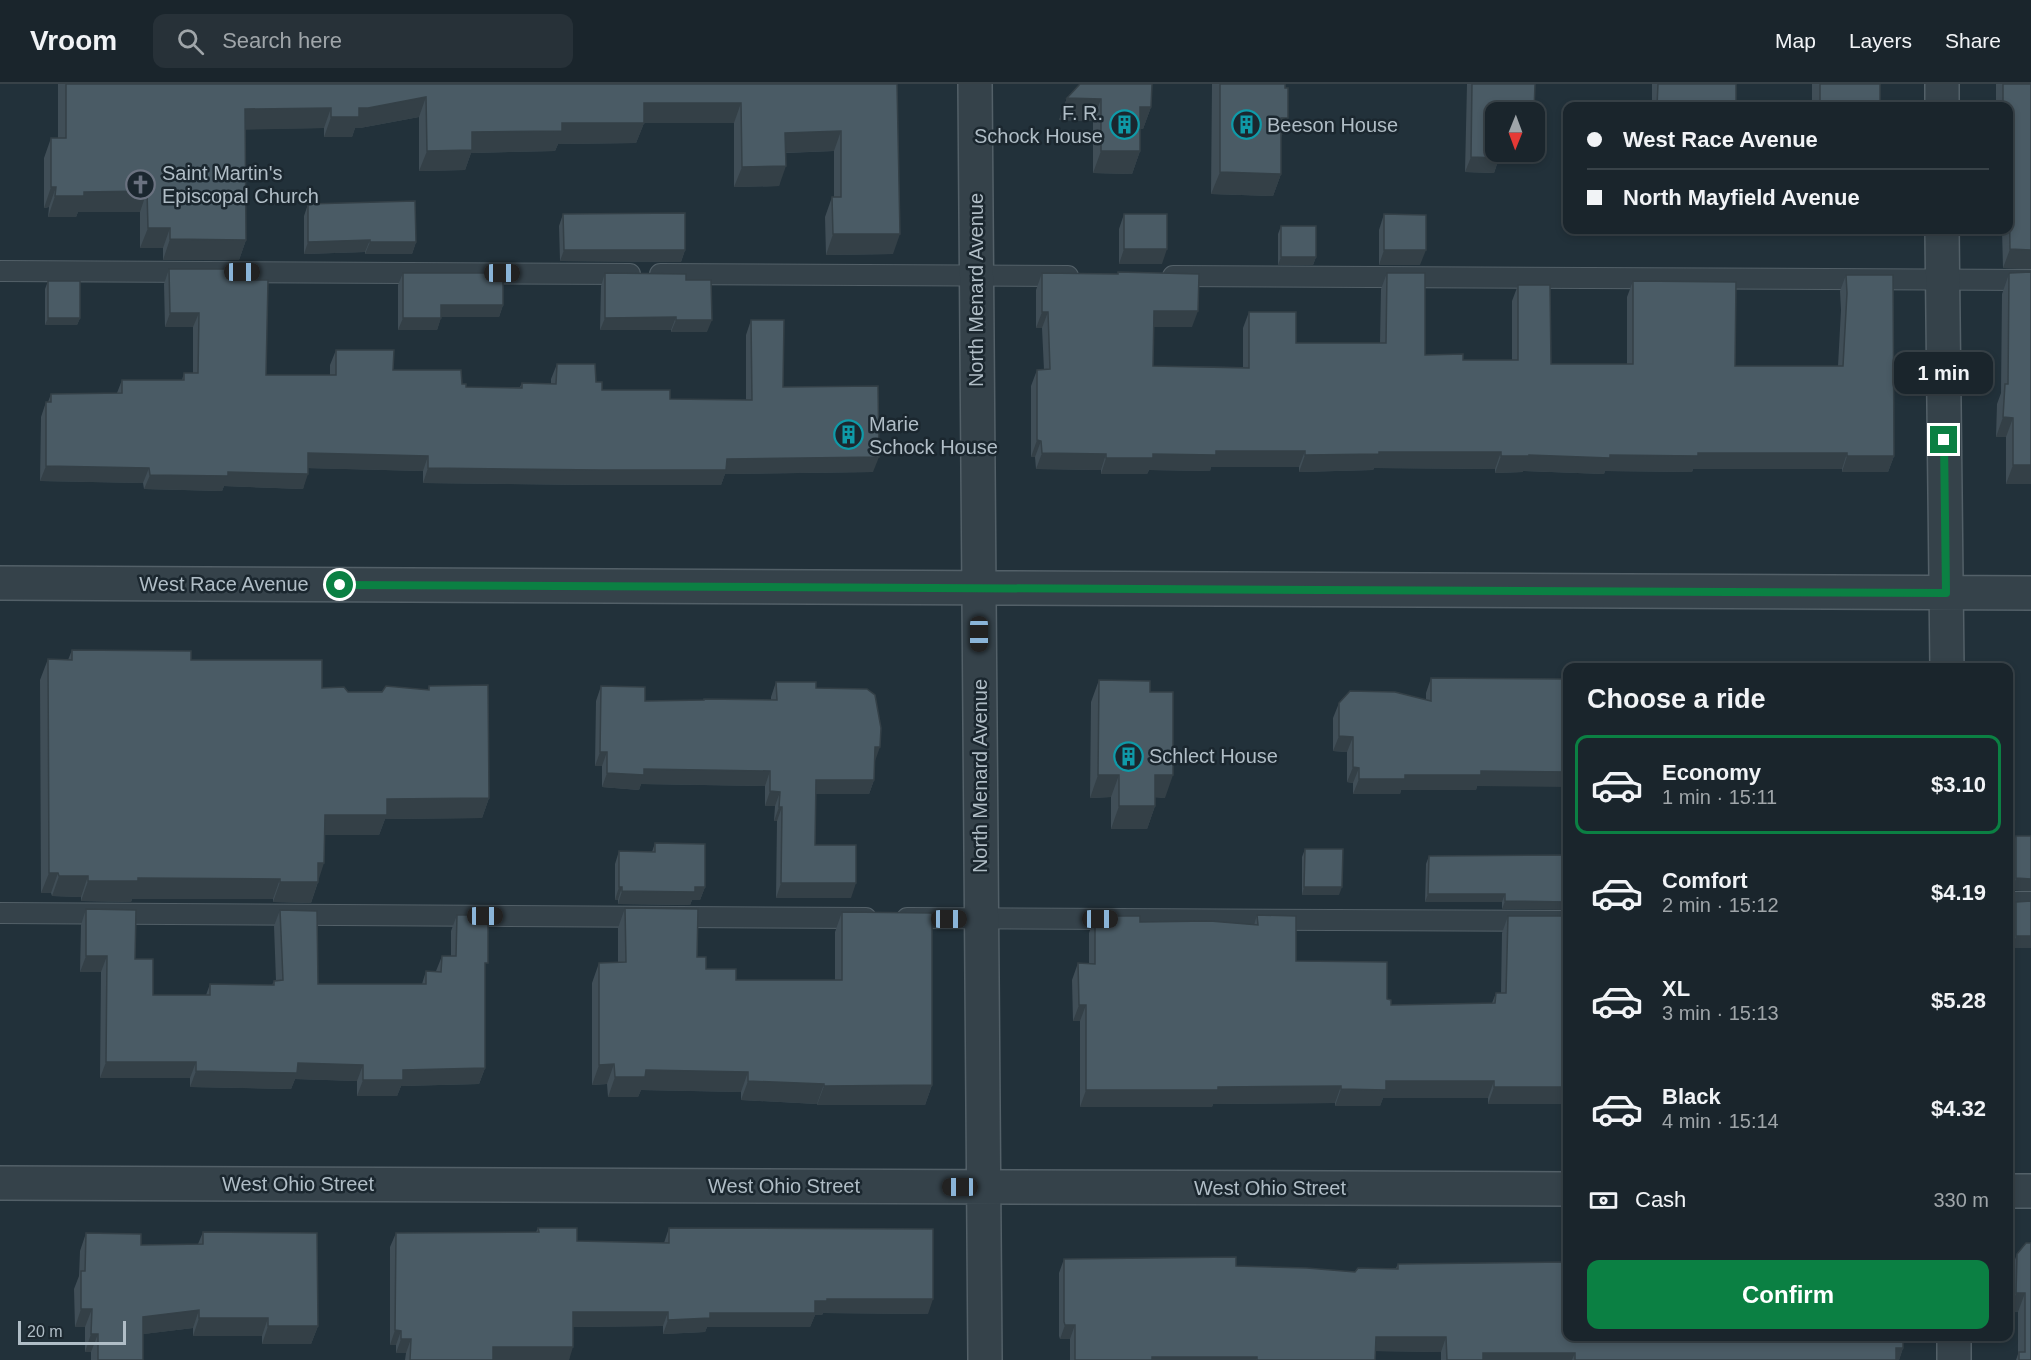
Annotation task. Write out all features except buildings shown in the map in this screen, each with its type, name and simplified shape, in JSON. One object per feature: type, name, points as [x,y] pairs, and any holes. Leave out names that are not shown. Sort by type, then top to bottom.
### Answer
[{"type":"street","name":"North Menard Avenue","points":[[975,84],[985,1360]]},
{"type":"street","points":[[1942,84],[1942,102]]},
{"type":"street","points":[[1942,234],[1947,663]]},
{"type":"street","name":"West Race Avenue","points":[[0,583],[2031,593]]},
{"type":"street","name":"West Ohio Street","points":[[0,1183],[1563,1189]]},
{"type":"street","points":[[2013,1191],[2031,1191]]},
{"type":"street","points":[[1954,1341],[1954,1360]]},
{"type":"lane","points":[[0,271],[1084,276]]},
{"type":"lane","points":[[1155,276],[2031,280]]},
{"type":"lane","points":[[2013,902],[2031,902]]},
{"type":"lane","points":[[0,914],[1563,921]]},
{"type":"place","name":"F. R. Schock House","points":[[1124,125]]},
{"type":"place","name":"Beeson House","points":[[1246,125]]},
{"type":"place","name":"Saint Martin's Episcopal Church","points":[[141,184]]},
{"type":"place","name":"Marie Schock House","points":[[848,435]]},
{"type":"place","name":"Schlect House","points":[[1128,756]]},
{"type":"route","points":[[340,585],[1946,593],[1944,440]]}]
